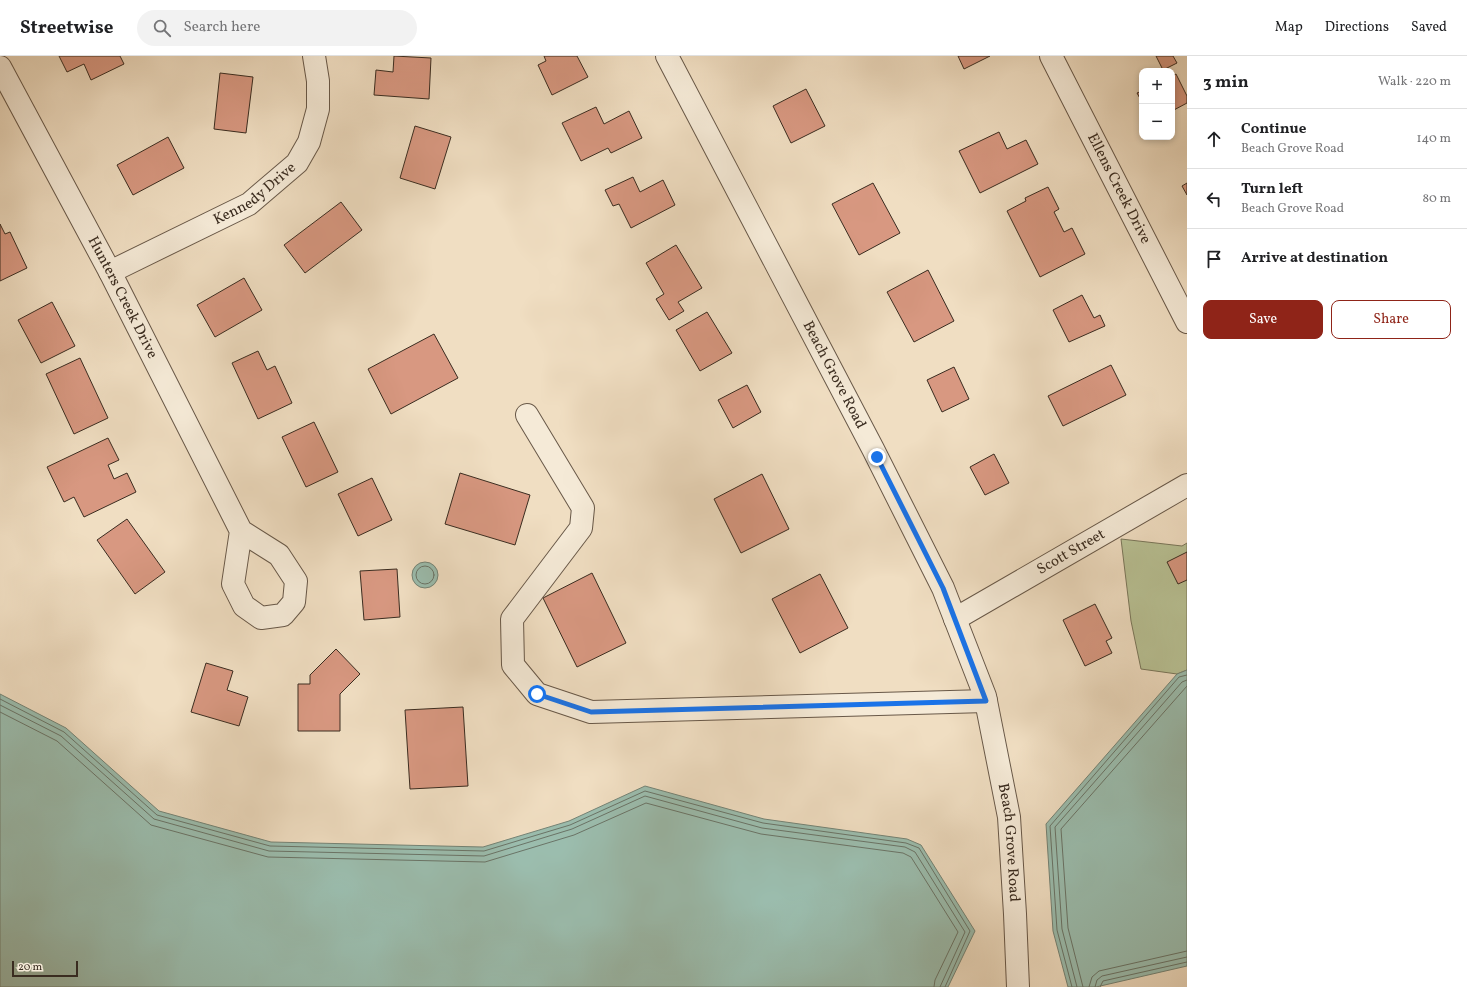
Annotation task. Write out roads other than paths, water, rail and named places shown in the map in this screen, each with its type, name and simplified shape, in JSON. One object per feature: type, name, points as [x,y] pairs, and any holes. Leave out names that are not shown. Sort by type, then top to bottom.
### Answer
[{"type":"street","name":"Kennedy Drive","points":[[110,272],[249,204],[297,163],[309,142],[318,109],[318,81],[314,56]]},
{"type":"street","name":"Beach Grove Road","points":[[667,56],[877,457],[943,588],[986,701],[1009,817],[1018,987]]},
{"type":"street","name":"Ellens Creek Drive","points":[[1051,56],[1187,322]]},
{"type":"street","name":"Hunters Creek Drive","points":[[0,66],[110,272],[242,531]]},
{"type":"street","points":[[527,414],[583,508],[581,528],[512,619],[513,665],[537,694],[591,712],[986,701]]},
{"type":"street","name":"Scott Street","points":[[955,619],[1187,485]]},
{"type":"water","points":[[425,562],[434,566],[438,575],[434,584],[425,588],[416,584],[412,575],[416,566]]},
{"type":"water","points":[[1187,670],[1187,966],[1096,987],[1068,987],[1053,931],[1046,824],[1177,674]]},
{"type":"water","points":[[0,694],[66,728],[159,811],[271,842],[483,847],[569,821],[645,786],[764,819],[907,839],[921,845],[975,931],[948,987],[0,987]]}]
